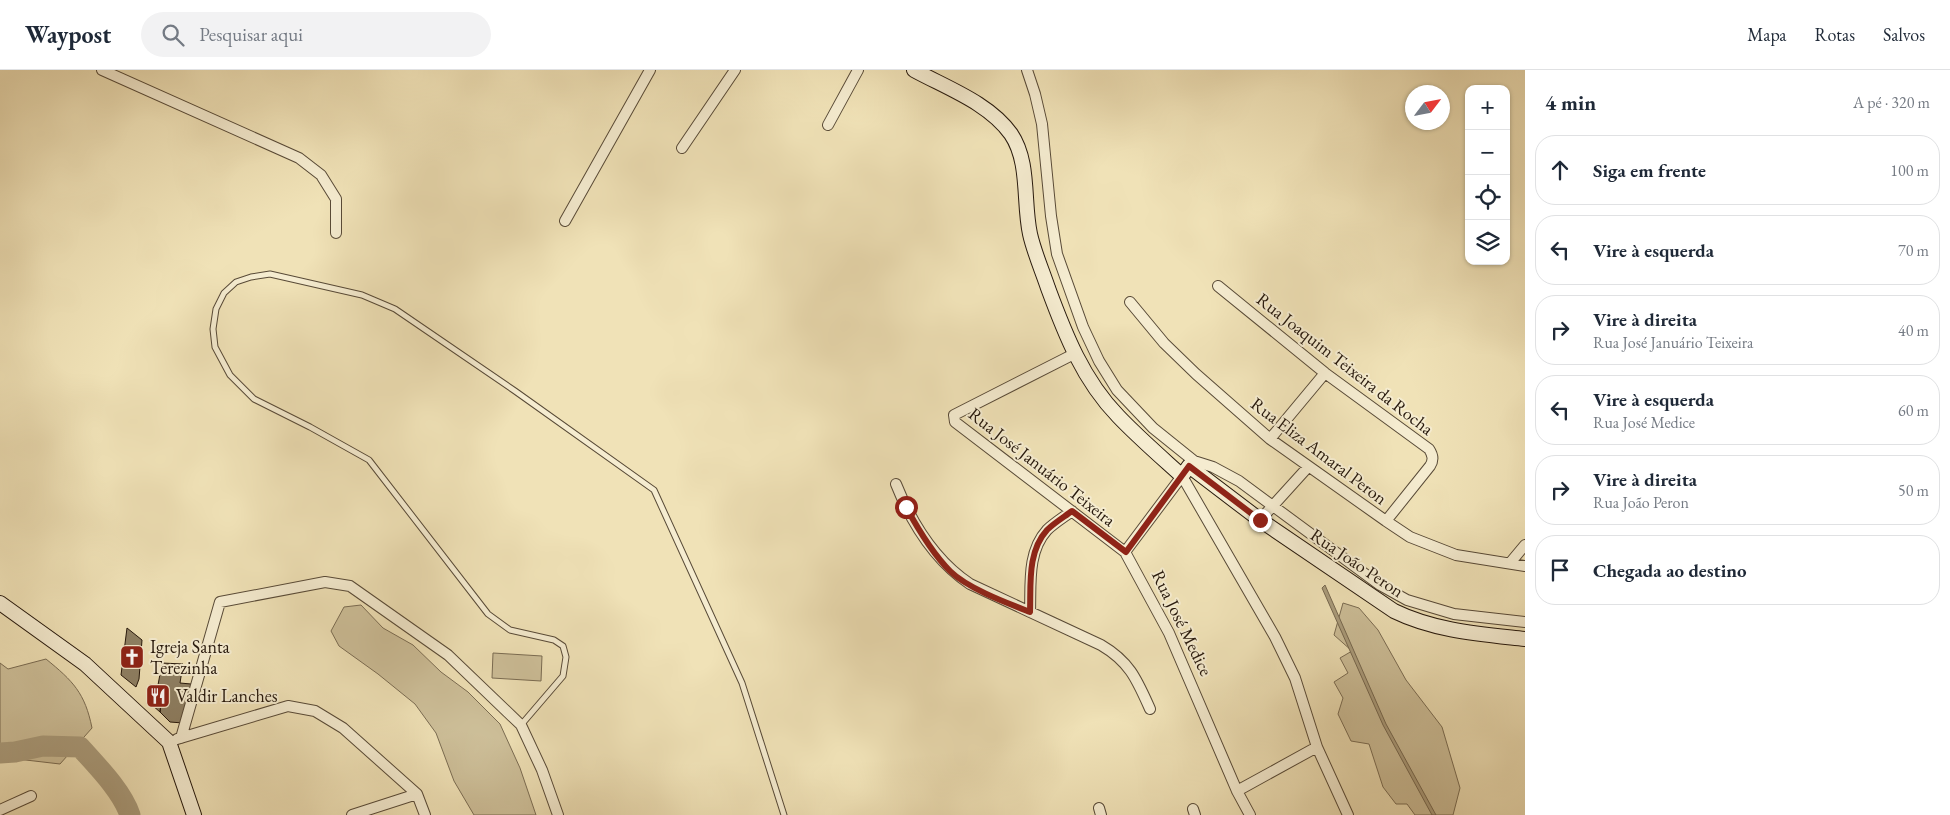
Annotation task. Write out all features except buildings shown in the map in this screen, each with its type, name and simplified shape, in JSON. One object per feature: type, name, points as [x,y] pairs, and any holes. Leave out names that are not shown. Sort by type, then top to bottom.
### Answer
[{"type":"street","points":[[102,70],[299,158],[321,175],[336,199],[336,233]]},
{"type":"street","points":[[565,221],[650,70]]},
{"type":"street","points":[[682,148],[734,70]]},
{"type":"street","points":[[828,125],[858,70]]},
{"type":"street","name":"Rua João Peron","points":[[914,70],[984,108],[1000,121],[1011,136],[1020,154],[1030,234],[1047,285],[1074,354],[1097,390],[1118,416],[1260,520],[1394,611],[1413,620],[1458,631],[1525,640]]},
{"type":"street","points":[[1027,70],[1042,124],[1051,216],[1057,254],[1083,327],[1099,361],[1117,390],[1188,468],[1295,678],[1303,697],[1317,747],[1348,815]]},
{"type":"street","name":"Rua Joaquim Teixeira da Rocha","points":[[1218,286],[1325,373],[1432,453],[1433,459],[1430,466],[1386,521]]},
{"type":"street","name":"Rua Eliza Amaral Peron","points":[[1130,302],[1164,343],[1270,439],[1386,521],[1410,537],[1456,555],[1525,566]]},
{"type":"street","name":"Rua José Januário Teixeira","points":[[1074,354],[954,415],[954,418],[958,425],[1126,552]]},
{"type":"street","points":[[1270,439],[1325,373]]},
{"type":"street","points":[[1260,520],[1308,467]]},
{"type":"street","points":[[1188,468],[1225,472],[1380,585],[1408,600],[1454,614],[1525,622]]},
{"type":"street","points":[[1126,552],[1188,468]]},
{"type":"street","points":[[896,484],[906,507],[921,533],[951,572],[970,584],[1116,654],[1137,678],[1150,709]]},
{"type":"street","points":[[1030,612],[1031,563],[1047,530],[1072,511]]},
{"type":"street","points":[[1510,564],[1525,545]]},
{"type":"street","name":"Rua José Medice","points":[[1126,552],[1169,633],[1236,791],[1250,815]]},
{"type":"street","points":[[194,815],[175,740],[220,602],[325,582],[350,586],[448,655],[521,725],[542,770],[558,815]]},
{"type":"street","points":[[0,603],[85,664],[175,740]]},
{"type":"street","points":[[175,740],[288,706],[315,711],[343,728],[417,794],[425,815]]},
{"type":"street","points":[[1236,791],[1317,747]]},
{"type":"street","points":[[352,815],[417,794]]},
{"type":"street","points":[[0,810],[31,796]]},
{"type":"lane","points":[[521,725],[563,676],[566,657],[563,646],[554,640],[510,630],[488,614],[369,460],[310,427],[254,399],[230,375],[215,347],[212,329],[216,309],[224,293],[236,282],[270,274],[362,295],[395,309],[515,391],[654,490],[742,682],[784,815]]},
{"type":"shaded area","points":[[1325,585],[1386,724],[1436,815],[1432,815],[1383,725],[1322,588]]},
{"type":"shaded area","points":[[1343,603],[1359,608],[1378,630],[1406,680],[1442,727],[1460,788],[1453,815],[1415,815],[1407,804],[1396,804],[1383,787],[1369,744],[1351,741],[1338,714],[1343,698],[1334,682],[1348,673],[1340,658],[1352,651],[1334,635]]},
{"type":"shaded area","points":[[361,605],[383,628],[413,645],[441,672],[468,692],[500,724],[520,768],[536,815],[474,815],[454,781],[436,733],[415,704],[339,646],[331,631],[344,607]]},
{"type":"shaded area","points":[[493,653],[542,656],[541,681],[492,678]]},
{"type":"shaded area","points":[[46,659],[71,681],[86,706],[92,728],[60,764],[0,757],[0,663],[8,669]]},
{"type":"waterway","points":[[0,753],[43,746],[80,747],[115,788],[130,815]]},
{"type":"place","name":"Igreja Santa Terezinha","points":[[132,657]]},
{"type":"place","name":"Valdir Lanches","points":[[158,696]]},
{"type":"route","points":[[906,507],[921,533],[951,572],[970,584],[1030,612],[1031,563],[1047,530],[1072,511],[1126,552],[1189,466],[1260,520]]}]
